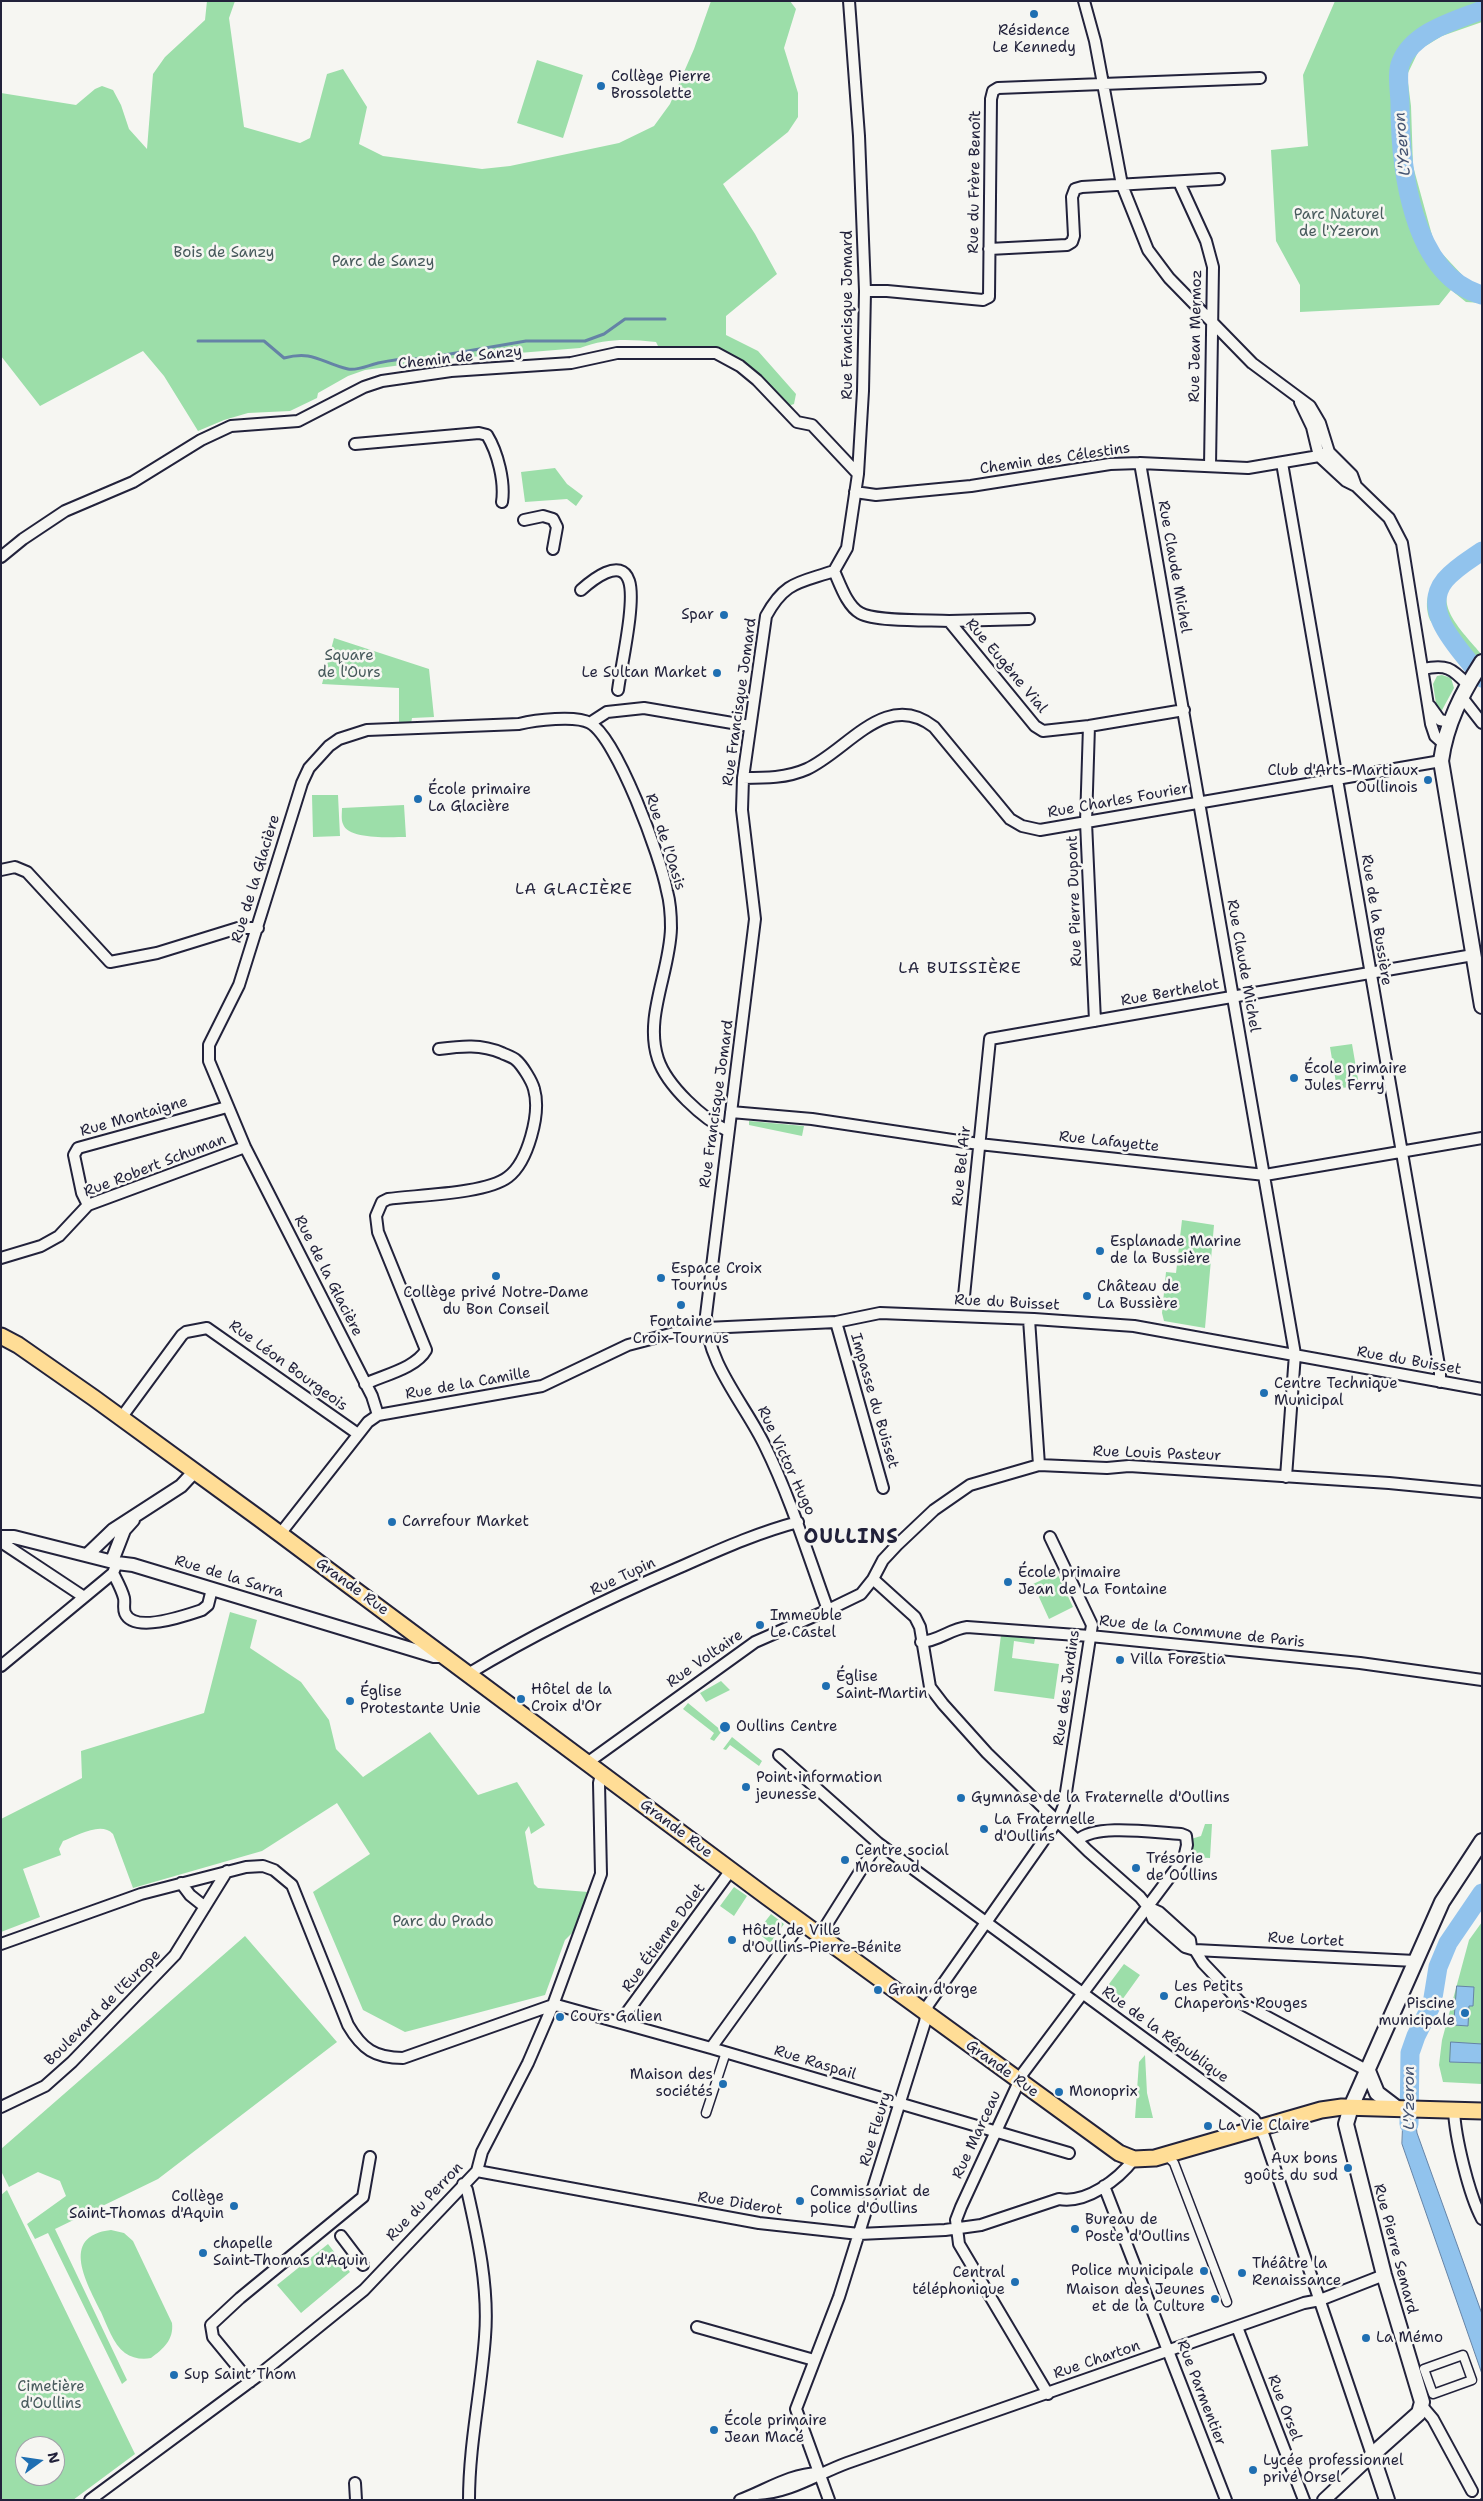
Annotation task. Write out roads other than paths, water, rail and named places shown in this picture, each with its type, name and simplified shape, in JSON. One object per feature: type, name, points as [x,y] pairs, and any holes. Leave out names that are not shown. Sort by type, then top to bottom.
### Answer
[{"type":"main road","points":[[1482,662],[1450,722],[1441,761],[1482,1006]]},
{"type":"main road","name":"Grande Rue","points":[[1,1336],[18,1345],[122,1418],[1018,2082],[1119,2153],[1134,2159]]},
{"type":"main road","name":"Rue Pierre Semard","points":[[1422,2403],[1384,2275],[1346,2124],[1351,2108],[1442,1902],[1482,1841]]},
{"type":"main road","points":[[1368,2071],[1378,2102]]},
{"type":"main road","points":[[1134,2159],[1166,2155],[1321,2110],[1351,2108],[1378,2102],[1398,2109],[1482,2111]]},
{"type":"main road","points":[[1387,2500],[1372,2455],[1419,2413],[1422,2403]]},
{"type":"street","name":"Rue Francisque Jomard","points":[[706,1328],[711,1264],[756,919],[742,810],[743,778],[766,616],[776,599],[790,585],[834,571],[847,548],[858,474],[862,432],[865,291],[859,136],[849,1]]},
{"type":"street","points":[[1084,1],[1091,23],[1122,185],[1143,240],[1153,258],[1175,284],[1252,363],[1310,406],[1317,415],[1329,452],[1352,475],[1356,486]]},
{"type":"street","name":"Rue du Frère Benoît","points":[[865,291],[887,291],[983,300],[989,297],[993,91],[1004,87],[1260,78]]},
{"type":"street","points":[[989,249],[1067,245],[1072,242],[1074,236],[1072,197],[1075,189],[1219,179]]},
{"type":"street","name":"Rue Jean Mermoz","points":[[1179,182],[1206,241],[1213,267],[1210,466]]},
{"type":"street","name":"Chemin de Sanzy","points":[[1,557],[23,539],[65,511],[133,482],[201,440],[231,426],[298,421],[364,387],[382,381],[451,371],[571,363],[617,353],[716,353],[740,366],[757,380],[797,422],[812,425],[858,474]]},
{"type":"street","points":[[1297,397],[1312,427],[1319,456],[1346,481],[1356,486],[1389,518],[1400,538],[1432,730],[1444,744]]},
{"type":"street","points":[[355,444],[479,433],[487,435],[493,445],[504,490],[502,502]]},
{"type":"street","name":"Chemin des Célestins","points":[[855,492],[876,495],[962,487],[1048,473],[1140,463],[1248,468],[1319,456],[1329,452]]},
{"type":"street","name":"Rue Claude Michel","points":[[1140,463],[1295,1354],[1286,1476]]},
{"type":"street","name":"Rue de la Bussière","points":[[1282,463],[1440,1371],[1440,1382]]},
{"type":"street","points":[[524,520],[543,516],[553,519],[557,527],[553,549]]},
{"type":"street","points":[[581,590],[594,579],[607,572],[616,570],[625,574],[629,582],[629,607],[618,690]]},
{"type":"street","name":"Rue Eugène Vial","points":[[834,571],[846,597],[860,613],[880,617],[949,621],[1035,726],[1043,731],[1089,726]]},
{"type":"street","points":[[949,621],[1029,618]]},
{"type":"street","points":[[1422,669],[1435,667],[1453,670],[1467,687],[1482,723]]},
{"type":"street","points":[[1428,703],[1436,716],[1450,722]]},
{"type":"street","points":[[590,723],[607,712],[644,708],[750,726]]},
{"type":"street","points":[[1089,726],[1184,710]]},
{"type":"street","name":"Rue Charles Fourier","points":[[743,778],[772,778],[800,772],[823,760],[875,723],[889,716],[904,714],[922,719],[934,727],[1010,819],[1022,826],[1040,830],[1441,761]]},
{"type":"street","name":"Rue de la Glacière","points":[[378,1415],[365,1382],[245,1147],[227,1107],[210,1060],[209,1045],[239,985],[302,783],[314,761],[339,739],[367,730],[519,724],[532,721],[560,720],[576,720],[590,723]]},
{"type":"street","name":"Rue de l'Oasis","points":[[590,723],[606,741],[638,802],[667,890],[671,928],[667,966],[654,1023],[658,1058],[668,1080],[704,1115],[728,1131]]},
{"type":"street","name":"Rue Pierre Dupont","points":[[1089,726],[1086,822],[1095,1020]]},
{"type":"street","points":[[1,870],[15,867],[27,872],[110,962],[157,953],[238,928],[258,928]]},
{"type":"street","name":"Rue Berthelot","points":[[990,1039],[1473,955]]},
{"type":"street","name":"Rue Bel Air","points":[[964,1296],[990,1039]]},
{"type":"street","name":"Rue de la Camille","points":[[365,1382],[423,1356],[426,1350],[378,1232],[376,1216],[378,1207],[388,1199],[488,1187],[507,1178],[520,1165],[532,1134],[535,1111],[534,1088],[516,1059],[494,1050],[472,1045],[439,1049]]},
{"type":"street","name":"Rue Montaigne","points":[[88,1206],[82,1193],[74,1155],[78,1148],[227,1107]]},
{"type":"street","name":"Rue Lafayette","points":[[731,1112],[812,1119],[979,1144],[1265,1175],[1401,1150],[1482,1138]]},
{"type":"street","name":"Rue Robert Schuman","points":[[1,1258],[41,1246],[59,1236],[88,1206],[245,1147]]},
{"type":"street","name":"Rue du Buisset","points":[[706,1328],[836,1322],[880,1313],[1029,1319],[1134,1326],[1482,1389]]},
{"type":"street","points":[[1029,1319],[1039,1465]]},
{"type":"street","name":"Impasse du Buisset","points":[[836,1322],[883,1488]]},
{"type":"street","name":"Rue Léon Bourgeois","points":[[122,1418],[182,1335],[186,1332],[207,1328],[358,1434]]},
{"type":"street","name":"Rue de la Camille","points":[[378,1415],[538,1387],[628,1345],[674,1333],[706,1328]]},
{"type":"street","name":"Rue Victor Hugo","points":[[706,1328],[712,1351],[765,1446],[798,1522],[810,1564],[828,1610]]},
{"type":"street","points":[[280,1534],[358,1434],[370,1420],[378,1415]]},
{"type":"street","name":"Rue Louis Pasteur","points":[[873,1579],[883,1560],[897,1545],[946,1502],[970,1485],[1039,1465],[1107,1468],[1129,1466],[1394,1483],[1482,1492]]},
{"type":"street","points":[[87,1555],[113,1530],[181,1486],[194,1472]]},
{"type":"street","points":[[1,1666],[84,1597],[114,1566],[124,1530],[138,1514]]},
{"type":"street","name":"Rue Tupin","points":[[468,1674],[550,1629],[633,1588],[734,1544],[774,1528],[798,1522]]},
{"type":"street","name":"Rue des Jardins","points":[[1050,1536],[1092,1625],[1064,1805],[1058,1820]]},
{"type":"street","name":"Rue de la Sarra","points":[[1,1537],[14,1537],[87,1555],[114,1566],[133,1565],[434,1656],[444,1656]]},
{"type":"street","points":[[1,1542],[84,1597]]},
{"type":"street","points":[[114,1566],[124,1599],[125,1614],[128,1618],[138,1622],[158,1622],[202,1610],[208,1605],[212,1589]]},
{"type":"street","points":[[873,1579],[915,1617],[920,1627],[930,1687],[987,1753],[1148,1907],[1159,1912],[1190,1940],[1193,1949],[1203,1963],[1241,2003],[1368,2071]]},
{"type":"street","name":"Rue Voltaire","points":[[586,1763],[756,1642],[860,1594],[873,1579]]},
{"type":"street","name":"Rue de la Commune de Paris","points":[[922,1642],[934,1641],[954,1629],[967,1627],[1090,1636],[1360,1663],[1482,1680]]},
{"type":"street","name":"Rue de la République","points":[[779,1755],[878,1843],[984,1923],[1249,2115],[1260,2128],[1372,2455]]},
{"type":"street","name":"Rue du Perron","points":[[90,2500],[250,2382],[364,2290],[476,2172],[482,2152],[528,2063],[553,2005],[601,1874],[599,1783],[601,1774]]},
{"type":"street","name":"Rue Fleury","points":[[830,2500],[796,2409],[839,2297],[926,2014],[934,1994],[1058,1820]]},
{"type":"street","name":"Rue Marceau","points":[[956,2228],[956,2220],[961,2207],[1018,2082],[1082,1993],[1184,1858],[1187,1845],[1186,1836],[1181,1834],[1098,1831],[1083,1835],[1078,1840]]},
{"type":"street","points":[[820,1935],[878,1843]]},
{"type":"street","points":[[1,1944],[141,1894],[227,1871],[252,1866],[263,1866],[274,1870],[288,1880],[299,1897],[348,2025],[358,2040],[378,2056],[403,2058],[553,2005]]},
{"type":"street","name":"Rue Étienne Dolet","points":[[620,2022],[731,1870]]},
{"type":"street","name":"Boulevard de l'Europe","points":[[1,2107],[45,2086],[72,2062],[175,1955],[227,1871]]},
{"type":"street","points":[[180,1883],[190,1895],[205,1907]]},
{"type":"street","points":[[711,2048],[802,1922]]},
{"type":"street","name":"Rue Lortet","points":[[1193,1949],[1415,1961]]},
{"type":"street","name":"Rue Raspail","points":[[553,2005],[726,2052],[1069,2153]]},
{"type":"street","points":[[519,2017],[533,2019],[541,2030]]},
{"type":"street","points":[[706,2113],[726,2052]]},
{"type":"street","points":[[1454,2110],[1455,2132],[1476,2207],[1482,2219]]},
{"type":"street","points":[[1166,2155],[1174,2163],[1226,2302]]},
{"type":"street","points":[[250,2382],[213,2337],[211,2325],[240,2298],[336,2231],[363,2197],[370,2158]]},
{"type":"street","name":"Rue Diderot","points":[[476,2172],[750,2221],[859,2234],[981,2225],[1058,2199],[1069,2201],[1100,2189],[1126,2169],[1134,2159]]},
{"type":"street","points":[[463,2184],[468,2190],[480,2246],[486,2327],[468,2471],[468,2500]]},
{"type":"street","name":"Rue Parmentier","points":[[1104,2186],[1226,2500]]},
{"type":"street","points":[[956,2228],[959,2244],[1048,2394]]},
{"type":"street","points":[[336,2231],[363,2265]]},
{"type":"street","name":"Rue Charton","points":[[756,2494],[776,2497],[808,2482],[820,2473],[1304,2303],[1320,2300],[1384,2275]]},
{"type":"street","points":[[697,2327],[814,2360]]},
{"type":"street","name":"Rue Orsel","points":[[1237,2327],[1304,2500]]},
{"type":"street","points":[[1463,2355],[1472,2380],[1433,2394],[1424,2369],[1463,2355]]},
{"type":"street","name":"Rue Pierre Semard","points":[[1422,2403],[1433,2419],[1472,2491]]},
{"type":"street","points":[[1324,2500],[1372,2455]]},
{"type":"street","name":"Rue Charton","points":[[740,2500],[756,2494],[770,2485],[805,2473],[820,2473]]},
{"type":"street","points":[[355,2483],[356,2500]]},
{"type":"water","points":[[1457,1986],[1474,1987],[1473,2006],[1469,2006],[1468,2026],[1454,2025]]},
{"type":"water","points":[[1451,2042],[1482,2044],[1482,2063],[1450,2062]]},
{"type":"water","name":"L'Yzeron","points":[[1404,2100],[1413,2100],[1417,2133],[1482,2314],[1482,2374],[1402,2144]]},
{"type":"waterway","name":"L'Yzeron","points":[[1482,10],[1447,23],[1425,35],[1407,52],[1401,62],[1398,77],[1403,157],[1414,215],[1425,242],[1439,265],[1458,284],[1482,295]]},
{"type":"waterway","points":[[198,341],[264,341],[284,358],[310,356],[348,369],[359,369],[389,361],[421,359],[526,341],[585,341],[604,334],[625,319],[665,319]]},
{"type":"waterway","name":"L'Yzeron","points":[[1482,551],[1445,580],[1438,593],[1437,606],[1440,619],[1455,645],[1482,678]]},
{"type":"waterway","name":"L'Yzeron","points":[[1409,2124],[1410,2053],[1432,2004],[1438,1967],[1448,1943],[1482,1893]]},
{"type":"place","name":"Résidence Le Kennedy","points":[[1034,14]]},
{"type":"place","name":"Collège Pierre Brossolette","points":[[601,86]]},
{"type":"place","name":"Spar","points":[[724,615]]},
{"type":"place","name":"Le Sultan Market","points":[[717,673]]},
{"type":"place","name":"Club d'Arts-Martiaux Oullinois","points":[[1428,780]]},
{"type":"place","name":"École primaire La Glacière","points":[[418,799]]},
{"type":"place","name":"École primaire Jules Ferry","points":[[1294,1078]]},
{"type":"place","name":"Esplanade Marine de la Bussière","points":[[1100,1251]]},
{"type":"place","name":"Collège privé Notre-Dame du Bon Conseil","points":[[496,1276]]},
{"type":"place","name":"Espace Croix Tournus","points":[[661,1278]]},
{"type":"place","name":"Château de La Bussière","points":[[1087,1296]]},
{"type":"place","name":"Fontaine Croix-Tournus","points":[[681,1305]]},
{"type":"place","name":"Centre Technique Municipal","points":[[1264,1393]]},
{"type":"place","name":"Carrefour Market","points":[[392,1522]]},
{"type":"place","name":"École primaire Jean de La Fontaine","points":[[1008,1582]]},
{"type":"place","name":"Immeuble Le Castel","points":[[760,1625]]},
{"type":"place","name":"Villa Forestia","points":[[1120,1660]]},
{"type":"place","name":"Église Saint-Martin","points":[[826,1686]]},
{"type":"place","name":"Hôtel de la Croix d'Or","points":[[521,1699]]},
{"type":"place","name":"Église Protestante Unie","points":[[350,1701]]},
{"type":"place","name":"Oullins Centre","points":[[725,1727]]},
{"type":"place","name":"Point information jeunesse","points":[[746,1787]]},
{"type":"place","name":"Gymnase de la Fraternelle d'Oullins","points":[[961,1798]]},
{"type":"place","name":"La Fraternelle d'Oullins","points":[[984,1829]]},
{"type":"place","name":"Centre social Moreaud","points":[[845,1860]]},
{"type":"place","name":"Trésorie de Oullins","points":[[1136,1868]]},
{"type":"place","name":"Hôtel de Ville d'Oullins-Pierre-Bénite","points":[[732,1940]]},
{"type":"place","name":"Grain d'orge","points":[[878,1990]]},
{"type":"place","name":"Les Petits Chaperons Rouges","points":[[1164,1996]]},
{"type":"place","name":"Piscine municipale","points":[[1465,2013]]},
{"type":"place","name":"Cours Galien","points":[[560,2017]]},
{"type":"place","name":"Maison des sociétés","points":[[723,2084]]},
{"type":"place","name":"Monoprix","points":[[1059,2092]]},
{"type":"place","name":"La Vie Claire","points":[[1208,2126]]},
{"type":"place","name":"Aux bons goûts du sud","points":[[1348,2168]]},
{"type":"place","name":"Commissariat de police d'Oullins","points":[[800,2201]]},
{"type":"place","name":"Collège Saint-Thomas d'Aquin","points":[[234,2206]]},
{"type":"place","name":"Bureau de Poste d'Oullins","points":[[1075,2229]]},
{"type":"place","name":"chapelle Saint-Thomas d'Aquin","points":[[203,2253]]},
{"type":"place","name":"Police municipale","points":[[1204,2271]]},
{"type":"place","name":"Théâtre la Renaissance","points":[[1242,2273]]},
{"type":"place","name":"Central téléphonique","points":[[1015,2282]]},
{"type":"place","name":"Maison des Jeunes et de la Culture","points":[[1215,2299]]},
{"type":"place","name":"La Mémo","points":[[1366,2338]]},
{"type":"place","name":"Sup Saint Thom","points":[[174,2375]]},
{"type":"place","name":"École primaire Jean Macé","points":[[714,2430]]},
{"type":"place","name":"Lycée professionnel privé Orsel","points":[[1253,2470]]},
{"type":"district","name":"LA GLACIÈRE","points":[[574,890]]},
{"type":"district","name":"LA BUISSIÈRE","points":[[960,969]]},
{"type":"district","name":"OULLINS","points":[[851,1538]]},
{"type":"park label","name":"Parc Naturel de l'Yzeron","points":[[1339,224]]},
{"type":"park label","name":"Bois de Sanzy","points":[[224,253]]},
{"type":"park label","name":"Parc de Sanzy","points":[[383,262]]},
{"type":"park label","name":"Square de l'Ours","points":[[349,664]]},
{"type":"park label","name":"Parc du Prado","points":[[443,1922]]},
{"type":"park label","name":"Cimetière d'Oullins","points":[[51,2396]]}]
